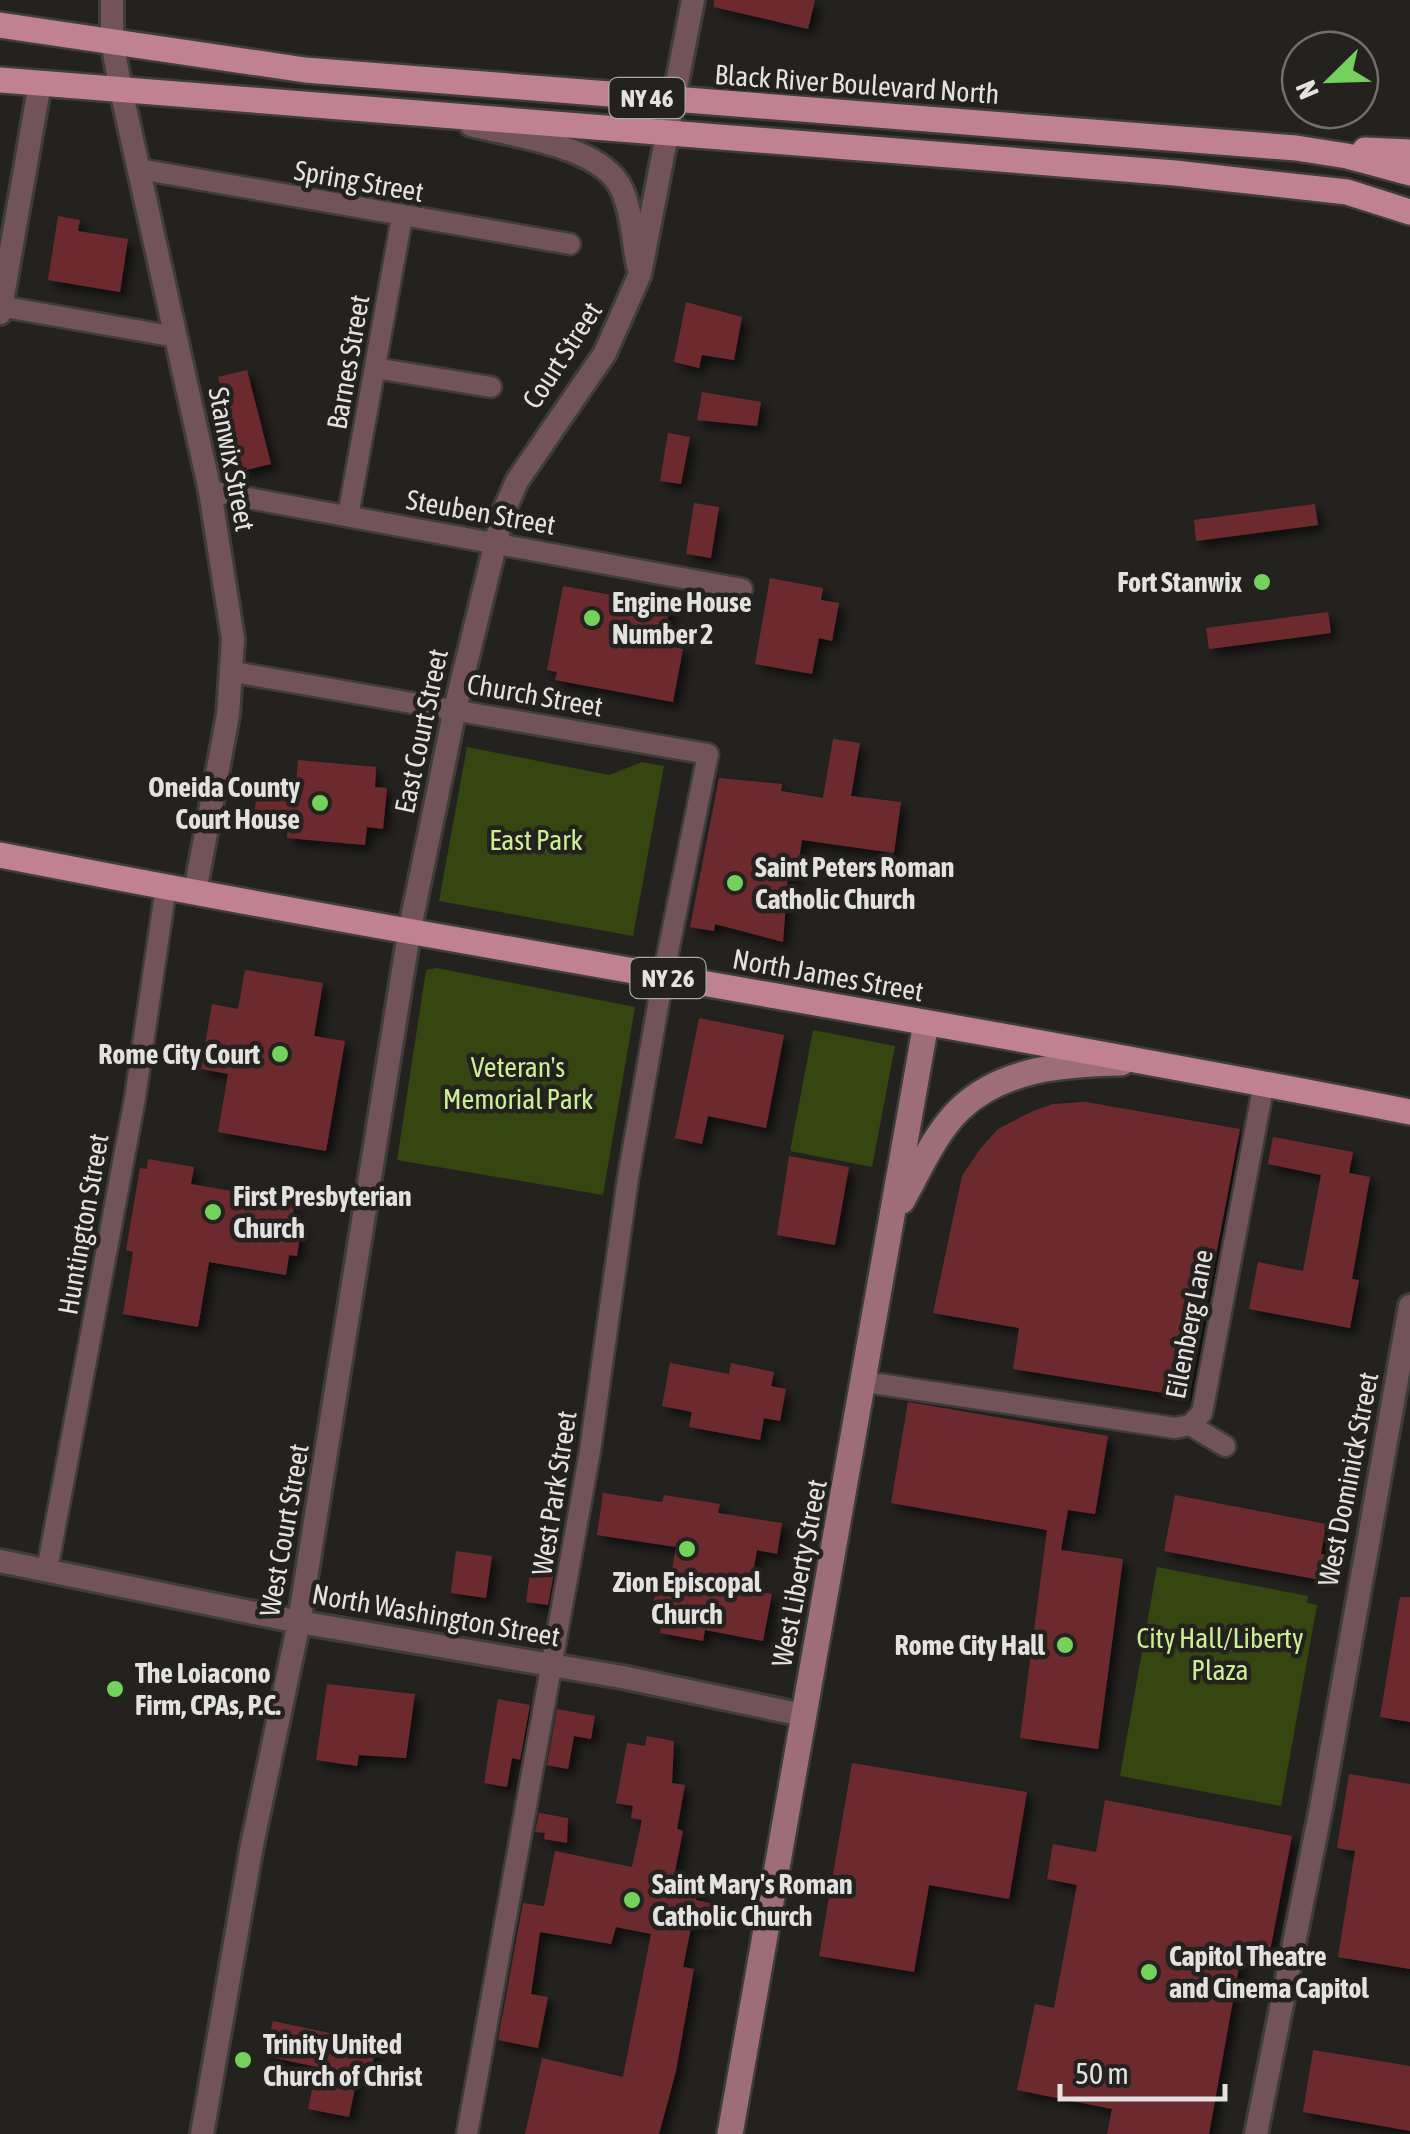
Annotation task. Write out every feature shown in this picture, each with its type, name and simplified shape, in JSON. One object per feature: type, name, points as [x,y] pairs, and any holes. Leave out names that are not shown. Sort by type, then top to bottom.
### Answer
[{"type":"main road","name":"Black River Boulevard North","points":[[0,25],[305,70],[1296,148],[1347,156],[1410,173]]},
{"type":"main road","name":"NY 46","points":[[0,80],[1194,175],[1347,192],[1410,212]]},
{"type":"main road","points":[[1296,148],[1410,152]]},
{"type":"main road","name":"North James Street","points":[[0,855],[409,933],[1410,1112]]},
{"type":"main road","name":"West Liberty Street","points":[[730,2134],[926,1023]]},
{"type":"main road","points":[[894,1214],[959,1110],[988,1089],[1031,1071],[1144,1063]]},
{"type":"street","name":"Stanwix Street","points":[[112,0],[112,42],[121,90],[210,490],[233,639],[233,672],[195,892]]},
{"type":"street","name":"Court Street","points":[[494,542],[517,481],[605,353],[640,274],[693,0]]},
{"type":"street","points":[[40,83],[0,308],[176,337]]},
{"type":"street","points":[[443,117],[588,156],[609,170],[622,190],[640,274]]},
{"type":"street","name":"Spring Street","points":[[139,169],[570,244]]},
{"type":"street","name":"Barnes Street","points":[[348,516],[402,217]]},
{"type":"street","points":[[375,368],[491,387]]},
{"type":"street","name":"Steuben Street","points":[[210,490],[742,590]]},
{"type":"street","name":"East Court Street","points":[[409,933],[494,542]]},
{"type":"street","name":"Church Street","points":[[233,672],[708,754]]},
{"type":"street","name":"West Park Street","points":[[467,2134],[553,1666],[663,977],[708,754]]},
{"type":"street","name":"Huntington Street","points":[[47,1570],[134,1098],[166,888]]},
{"type":"street","name":"West Court Street","points":[[202,2134],[252,1845],[299,1622],[409,933]]},
{"type":"street","name":"Eilenberg Lane","points":[[865,1382],[1175,1428],[1190,1424],[1202,1414],[1264,1084]]},
{"type":"street","name":"West Dominick Street","points":[[1256,2134],[1318,1820],[1410,1306]]},
{"type":"street","points":[[1190,1424],[1225,1446]]},
{"type":"street","name":"North Washington Street","points":[[0,1561],[299,1622],[803,1715]]},
{"type":"green space","name":"East Park","points":[[467,747],[609,775],[642,762],[664,766],[633,936],[439,901]]},
{"type":"green space","name":"Veteran's Memorial Park","points":[[437,968],[635,1007],[603,1195],[397,1160],[426,970]]},
{"type":"green space","points":[[813,1030],[895,1046],[872,1167],[790,1151]]},
{"type":"green space","name":"City Hall/Liberty Plaza","points":[[1157,1567],[1308,1596],[1307,1603],[1317,1605],[1281,1806],[1120,1776]]},
{"type":"building","points":[[714,0],[815,0],[808,29],[714,7]]},
{"type":"building","points":[[58,216],[80,220],[78,231],[128,239],[120,292],[48,280]]},
{"type":"building","points":[[686,302],[742,317],[734,360],[702,355],[699,368],[674,362]]},
{"type":"building","points":[[247,370],[271,464],[242,471],[218,377]]},
{"type":"building","points":[[702,392],[761,402],[757,426],[697,420]]},
{"type":"building","points":[[668,433],[690,437],[681,484],[660,481]]},
{"type":"building","points":[[694,503],[719,507],[711,558],[686,554]]},
{"type":"building","points":[[1315,504],[1318,525],[1196,541],[1194,520]]},
{"type":"building","points":[[770,578],[823,588],[821,600],[839,603],[832,641],[819,638],[812,674],[755,664]]},
{"type":"building","points":[[563,586],[670,606],[663,645],[683,649],[673,702],[555,680],[557,672],[547,670]]},
{"type":"building","points":[[1328,612],[1331,633],[1209,649],[1206,628]]},
{"type":"building","points":[[833,739],[860,743],[851,796],[901,802],[894,853],[802,840],[796,878],[788,877],[783,942],[715,924],[714,931],[690,927],[719,778],[782,784],[781,791],[823,798]]},
{"type":"building","name":"Oneida County Court House","points":[[298,760],[376,767],[375,787],[387,788],[383,829],[367,827],[365,845],[287,838],[288,822],[254,819],[258,780],[296,783]]},
{"type":"building","points":[[245,970],[323,983],[314,1036],[345,1041],[326,1151],[218,1132],[228,1074],[201,1069],[212,1004],[238,1009]]},
{"type":"building","points":[[699,1018],[784,1035],[766,1128],[708,1116],[702,1144],[675,1138]]},
{"type":"building","points":[[1086,1102],[1240,1129],[1189,1397],[1013,1369],[1019,1328],[933,1313],[962,1176],[980,1149],[998,1129],[1031,1112],[1053,1104]]},
{"type":"building","points":[[1273,1137],[1353,1152],[1349,1173],[1370,1177],[1352,1279],[1359,1280],[1350,1328],[1249,1309],[1258,1262],[1303,1271],[1321,1175],[1268,1164]]},
{"type":"building","points":[[789,1156],[849,1167],[835,1245],[777,1235]]},
{"type":"building","name":"First Presbyterian Church","points":[[148,1159],[194,1167],[191,1184],[295,1202],[292,1221],[302,1223],[297,1256],[289,1255],[286,1275],[209,1262],[198,1327],[123,1314],[133,1252],[126,1250],[140,1168],[147,1169]]},
{"type":"building","points":[[670,1363],[729,1374],[731,1363],[774,1372],[771,1386],[786,1389],[780,1421],[764,1418],[760,1440],[689,1427],[692,1412],[662,1406]]},
{"type":"building","points":[[908,1402],[1108,1436],[1095,1514],[1068,1510],[1061,1550],[1123,1559],[1098,1749],[1020,1738],[1047,1530],[891,1503]]},
{"type":"building","points":[[603,1493],[662,1502],[664,1495],[720,1504],[718,1513],[782,1523],[777,1554],[757,1550],[750,1590],[772,1594],[763,1641],[705,1630],[703,1641],[660,1633],[664,1610],[652,1608],[657,1583],[669,1586],[676,1547],[597,1535]]},
{"type":"building","points":[[1175,1495],[1326,1524],[1321,1554],[1336,1557],[1331,1582],[1164,1551]]},
{"type":"building","points":[[456,1551],[492,1556],[486,1598],[451,1593]]},
{"type":"building","points":[[532,1558],[556,1562],[548,1605],[526,1602]]},
{"type":"building","points":[[1400,1597],[1410,1597],[1410,1722],[1380,1717]]},
{"type":"building","points":[[327,1684],[415,1694],[406,1758],[359,1755],[357,1766],[316,1760]]},
{"type":"building","points":[[498,1699],[530,1705],[520,1760],[512,1758],[507,1787],[484,1783]]},
{"type":"building","points":[[557,1709],[595,1716],[591,1739],[574,1736],[568,1769],[547,1765]]},
{"type":"building","points":[[647,1736],[674,1741],[672,1783],[685,1785],[677,1829],[683,1831],[674,1876],[700,1882],[696,1900],[714,1904],[709,1927],[692,1923],[683,1967],[694,1969],[676,2071],[659,2134],[525,2134],[542,2058],[623,2077],[651,1934],[616,1927],[611,1944],[540,1932],[531,1994],[548,1997],[538,2048],[498,2040],[523,1903],[544,1906],[555,1851],[632,1867],[642,1820],[631,1818],[633,1806],[616,1803],[627,1743],[645,1746]]},
{"type":"building","points":[[852,1763],[1027,1792],[1009,1899],[929,1885],[914,1972],[819,1956]]},
{"type":"building","points":[[1349,1774],[1410,1784],[1410,1969],[1338,1957],[1355,1851],[1337,1848]]},
{"type":"building","points":[[1105,1800],[1292,1836],[1270,1951],[1243,1945],[1209,2134],[1107,2134],[1112,2109],[1017,2090],[1035,2004],[1054,2008],[1077,1885],[1047,1879],[1053,1844],[1096,1852]]},
{"type":"building","points":[[539,1813],[568,1818],[567,1843],[544,1839],[545,1833],[535,1832]]},
{"type":"building","points":[[273,2021],[377,2043],[370,2076],[358,2074],[349,2117],[308,2109],[317,2067],[265,2056]]},
{"type":"building","points":[[1313,2050],[1410,2066],[1410,2131],[1303,2112]]},
{"type":"place","name":"Fort Stanwix","points":[[1262,582]]},
{"type":"place","name":"Engine House Number 2","points":[[592,618]]},
{"type":"place","name":"Oneida County Court House","points":[[320,803]]},
{"type":"place","name":"Saint Peters Roman Catholic Church","points":[[735,883]]},
{"type":"place","name":"Rome City Court","points":[[280,1054]]},
{"type":"place","name":"First Presbyterian Church","points":[[213,1212]]},
{"type":"place","name":"Zion Episcopal Church","points":[[687,1549]]},
{"type":"place","name":"Rome City Hall","points":[[1065,1645]]},
{"type":"place","name":"The Loiacono Firm, CPAs, P.C.","points":[[115,1689]]},
{"type":"place","name":"Saint Mary's Roman Catholic Church","points":[[632,1900]]},
{"type":"place","name":"Capitol Theatre and Cinema Capitol","points":[[1149,1972]]},
{"type":"place","name":"Trinity United Church of Christ","points":[[243,2060]]}]
